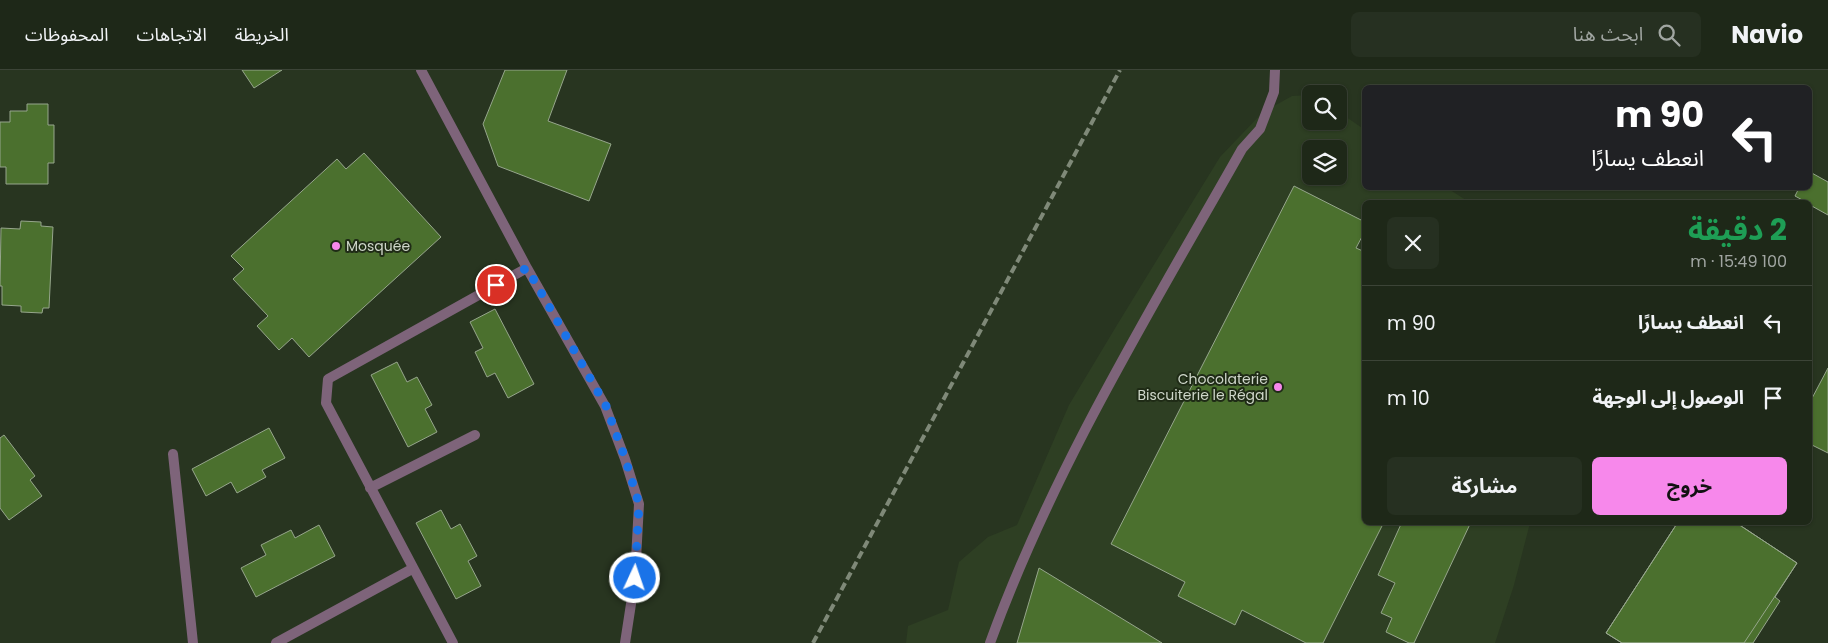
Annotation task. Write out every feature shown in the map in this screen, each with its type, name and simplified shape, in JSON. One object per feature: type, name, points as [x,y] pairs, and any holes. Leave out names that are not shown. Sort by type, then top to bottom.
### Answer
[{"type":"street","points":[[421,70],[527,268],[606,406],[625,458],[639,504],[635,578],[625,643]]},
{"type":"street","points":[[990,643],[1009,590],[1086,426],[1242,149],[1260,129],[1274,92],[1275,70]]},
{"type":"street","points":[[453,643],[326,404],[328,379],[527,268]]},
{"type":"street","points":[[370,488],[474,435]]},
{"type":"street","points":[[173,454],[193,643]]},
{"type":"street","points":[[276,643],[412,569]]},
{"type":"shaded area","points":[[1302,95],[1302,130],[1347,130],[1347,118],[1362,128],[1362,190],[1450,190],[1466,200],[1362,200],[1362,525],[1529,525],[1514,585],[1495,643],[906,643],[908,626],[948,610],[959,562],[988,537],[1017,525],[1069,405],[1220,157],[1263,112],[1292,96]]},
{"type":"building","points":[[242,70],[282,70],[254,88]]},
{"type":"building","points":[[505,70],[567,70],[548,121],[611,144],[589,201],[498,166],[483,124]]},
{"type":"building","points":[[27,104],[48,104],[48,125],[54,125],[54,163],[48,163],[48,184],[6,184],[6,167],[0,167],[0,122],[10,122],[10,111],[27,111]]},
{"type":"building","name":"Mosquée","points":[[364,153],[441,237],[309,357],[292,338],[279,350],[257,326],[268,316],[233,279],[244,269],[231,256],[337,159],[346,169]]},
{"type":"building","points":[[1812,173],[1828,182],[1828,215],[1812,206],[1812,200],[1802,200],[1795,196],[1798,190],[1812,190]]},
{"type":"building","name":"Chocolaterie Biscuiterie le Régal","points":[[1294,186],[1362,220],[1362,237],[1356,248],[1362,251],[1362,525],[1382,525],[1323,643],[1306,643],[1242,610],[1235,625],[1178,596],[1185,582],[1111,544]]},
{"type":"building","points":[[21,221],[41,222],[41,226],[53,227],[49,308],[43,308],[42,313],[21,312],[21,306],[2,305],[2,286],[0,286],[1,228],[20,229]]},
{"type":"building","points":[[495,309],[534,384],[508,398],[495,373],[487,377],[475,352],[483,348],[470,322]]},
{"type":"building","points":[[397,362],[407,382],[417,377],[432,405],[425,409],[437,432],[408,447],[371,375]]},
{"type":"building","points":[[1828,368],[1828,453],[1812,445],[1812,398]]},
{"type":"building","points":[[269,428],[285,458],[262,470],[266,477],[237,493],[231,482],[206,496],[192,469]]},
{"type":"building","points":[[4,435],[35,476],[30,480],[42,496],[9,520],[0,508],[0,438]]},
{"type":"building","points":[[441,510],[451,529],[460,524],[477,556],[468,561],[481,586],[456,599],[416,523]]},
{"type":"building","points":[[319,525],[335,556],[256,597],[241,568],[266,555],[261,545],[291,530],[295,538]]},
{"type":"building","points":[[1401,525],[1470,525],[1414,643],[1409,643],[1386,632],[1392,618],[1381,613],[1395,583],[1378,575]]},
{"type":"building","points":[[1676,525],[1740,525],[1797,563],[1775,597],[1780,601],[1753,643],[1622,643],[1606,633]]},
{"type":"building","points":[[1676,525],[1740,525],[1797,563],[1744,643],[1622,643],[1606,633]]},
{"type":"building","points":[[1039,568],[1162,643],[1017,643]]},
{"type":"railway","points":[[813,643],[1120,70]]},
{"type":"place","name":"Mosquée","points":[[336,246]]},
{"type":"place","name":"Chocolaterie Biscuiterie le Régal","points":[[1278,387]]},
{"type":"route","points":[[496,285],[527,268],[606,406],[639,504],[635,578]]}]
